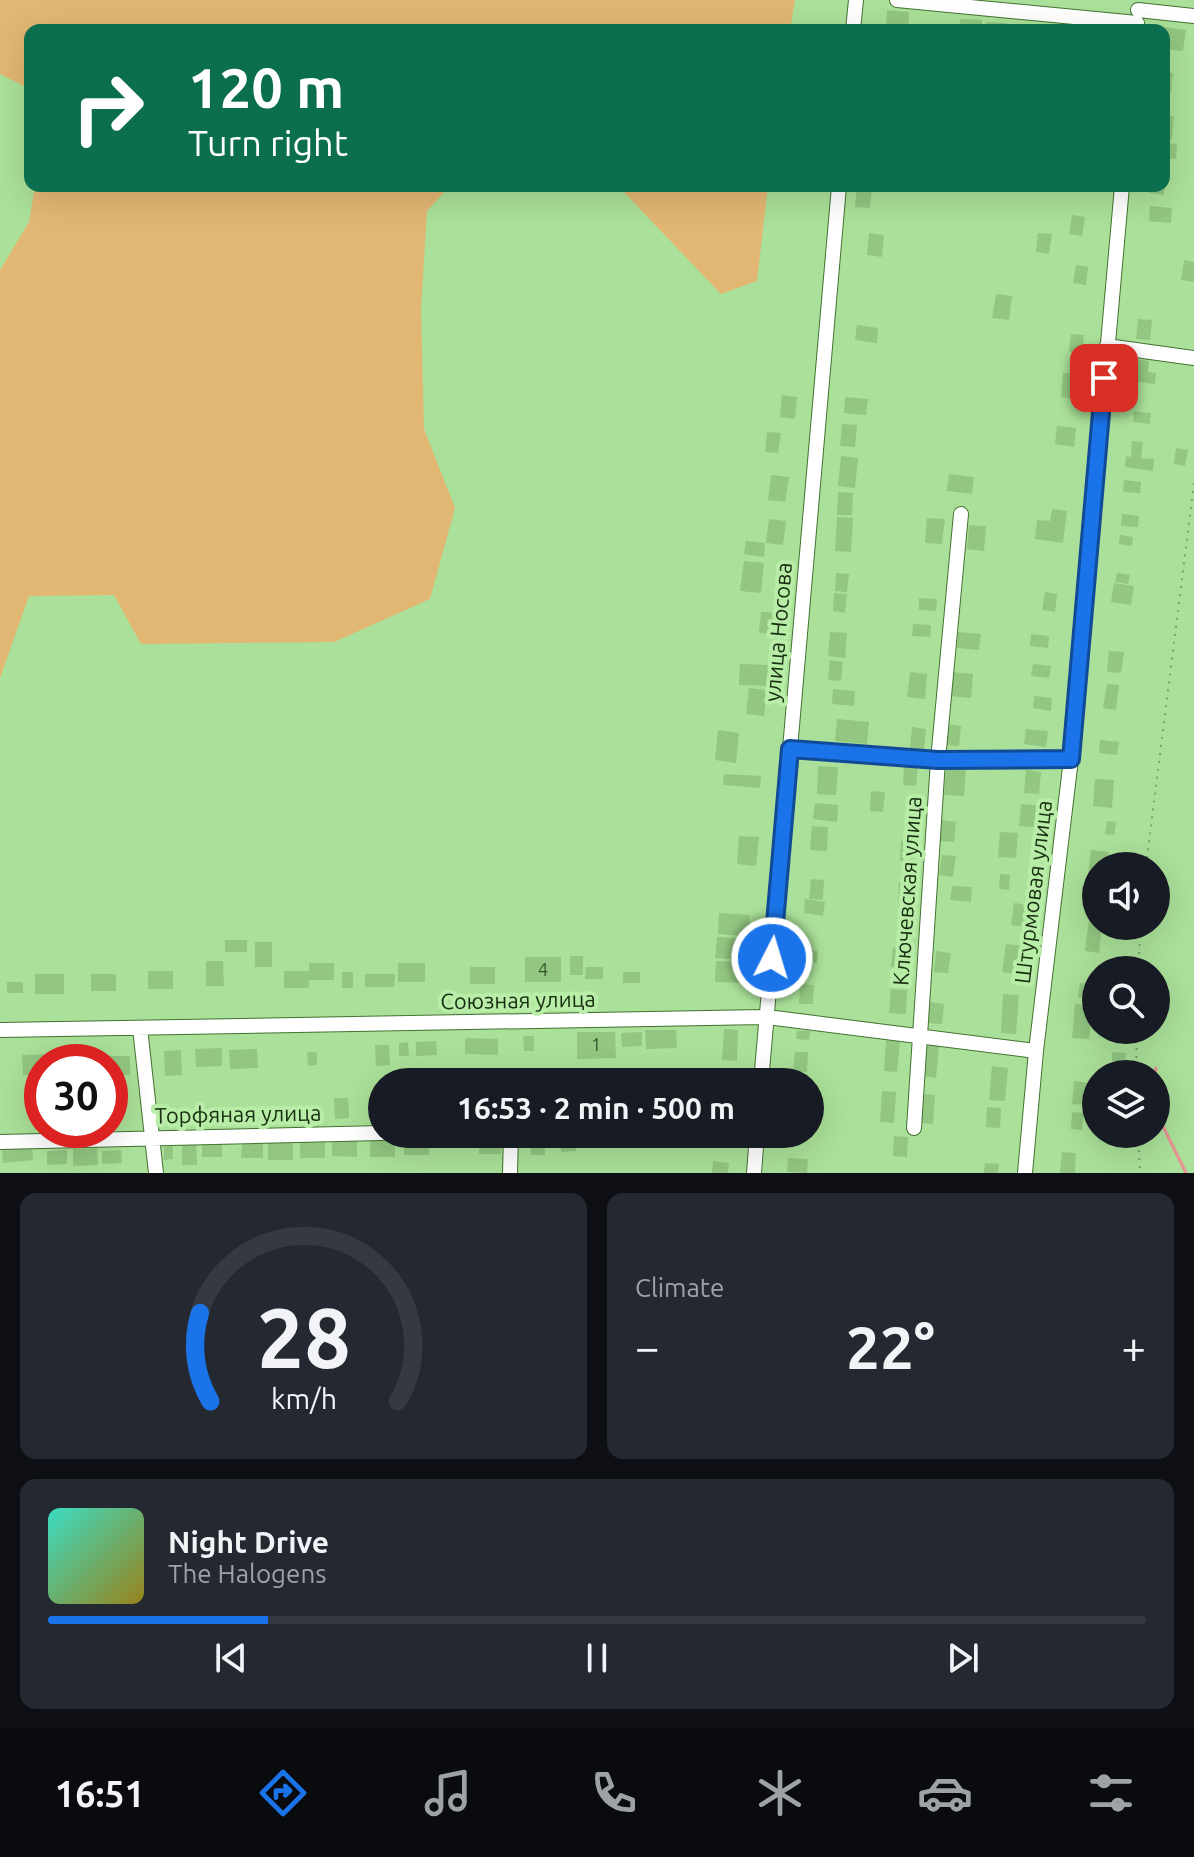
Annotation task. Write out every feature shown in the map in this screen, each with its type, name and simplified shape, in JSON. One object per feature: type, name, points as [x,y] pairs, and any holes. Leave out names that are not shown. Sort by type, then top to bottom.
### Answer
[{"type":"street","points":[[854,24],[856,0]]},
{"type":"street","points":[[897,0],[1138,16],[1194,16]]},
{"type":"street","name":"улица Носова","points":[[762,1068],[838,192]]},
{"type":"street","name":"Штурмовая улица","points":[[1025,1173],[1036,1051],[1071,759],[1121,192]]},
{"type":"street","points":[[1107,346],[1194,358]]},
{"type":"street","name":"Ключевская улица","points":[[914,1128],[938,760],[961,514]]},
{"type":"street","points":[[790,749],[938,760],[1071,759]]},
{"type":"street","name":"Союзная улица","points":[[0,1030],[767,1017],[1036,1051]]},
{"type":"street","points":[[140,1028],[156,1173]]},
{"type":"street","name":"Торфяная улица","points":[[0,1142],[368,1133]]},
{"type":"street","points":[[510,1173],[511,1148]]},
{"type":"street","points":[[754,1173],[756,1148]]},
{"type":"path","points":[[1148,852],[1194,483]]},
{"type":"path","points":[[1139,1148],[1140,1173]]},
{"type":"shaded area","points":[[0,0],[795,0],[791,24],[24,24],[24,86],[0,74]]},
{"type":"shaded area","points":[[34,192],[444,192],[427,211],[421,309],[424,429],[455,508],[430,599],[334,642],[141,644],[114,595],[29,596],[0,678],[0,270],[29,222]]},
{"type":"shaded area","points":[[624,192],[767,192],[757,281],[721,294]]},
{"type":"building","points":[[887,10],[909,12],[908,24],[886,24]]},
{"type":"building","points":[[960,19],[982,20],[982,24],[960,24]]},
{"type":"building","points":[[1170,28],[1186,30],[1183,51],[1170,50]]},
{"type":"building","points":[[1170,73],[1173,73],[1170,93]]},
{"type":"building","points":[[1170,116],[1174,116],[1170,140]]},
{"type":"building","points":[[1170,143],[1177,144],[1176,159],[1170,158]]},
{"type":"building","points":[[856,192],[871,192],[870,208],[855,207]]},
{"type":"building","points":[[1150,206],[1172,208],[1171,223],[1149,221]]},
{"type":"building","points":[[1072,215],[1085,217],[1082,236],[1069,234]]},
{"type":"building","points":[[869,233],[884,235],[882,257],[867,255]]},
{"type":"building","points":[[1038,233],[1052,234],[1049,254],[1036,252]]},
{"type":"building","points":[[1184,260],[1194,262],[1194,282],[1181,280]]},
{"type":"building","points":[[1076,265],[1088,267],[1086,285],[1073,283]]},
{"type":"building","points":[[996,294],[1012,296],[1009,320],[992,318]]},
{"type":"building","points":[[1138,319],[1152,320],[1150,340],[1136,339]]},
{"type":"building","points":[[857,325],[878,328],[877,343],[855,340]]},
{"type":"building","points":[[1071,334],[1084,335],[1082,353],[1069,352]]},
{"type":"building","points":[[1134,359],[1149,361],[1148,372],[1156,373],[1155,384],[1132,381]]},
{"type":"building","points":[[1063,373],[1080,374],[1078,399],[1061,397]]},
{"type":"building","points":[[782,395],[797,397],[795,419],[780,417]]},
{"type":"building","points":[[845,397],[868,399],[866,415],[844,413]]},
{"type":"building","points":[[1134,411],[1151,413],[1150,424],[1133,422]]},
{"type":"building","points":[[842,424],[857,425],[855,447],[840,446]]},
{"type":"building","points":[[1057,426],[1076,428],[1074,447],[1055,444]]},
{"type":"building","points":[[767,432],[781,433],[778,453],[765,452]]},
{"type":"building","points":[[1132,441],[1143,442],[1141,458],[1154,459],[1153,471],[1125,467],[1126,456],[1131,457]]},
{"type":"building","points":[[1176,448],[1188,450],[1185,466],[1174,464]]},
{"type":"building","points":[[841,456],[858,458],[855,488],[838,486]]},
{"type":"building","points":[[949,474],[974,477],[972,494],[947,491]]},
{"type":"building","points":[[771,475],[789,477],[785,502],[768,500]]},
{"type":"building","points":[[1124,480],[1141,482],[1140,493],[1123,492]]},
{"type":"building","points":[[838,492],[853,493],[852,515],[837,515]]},
{"type":"building","points":[[1052,509],[1067,511],[1063,543],[1035,539],[1037,520],[1050,521]]},
{"type":"building","points":[[1122,514],[1139,516],[1138,527],[1121,526]]},
{"type":"building","points":[[837,517],[853,518],[851,552],[835,551]]},
{"type":"building","points":[[927,518],[945,519],[942,544],[925,543]]},
{"type":"building","points":[[769,519],[786,521],[783,545],[766,543]]},
{"type":"building","points":[[969,525],[986,526],[984,551],[967,549]]},
{"type":"building","points":[[1120,535],[1133,537],[1132,546],[1119,544]]},
{"type":"building","points":[[746,541],[765,543],[764,557],[744,554]]},
{"type":"building","points":[[744,561],[764,563],[761,593],[740,591]]},
{"type":"building","points":[[836,573],[849,574],[847,592],[835,591]]},
{"type":"building","points":[[1117,573],[1130,575],[1128,584],[1115,582]]},
{"type":"building","points":[[1114,583],[1134,586],[1131,605],[1111,602]]},
{"type":"building","points":[[1045,592],[1057,594],[1055,612],[1042,610]]},
{"type":"building","points":[[834,593],[847,594],[845,613],[833,611]]},
{"type":"building","points":[[919,598],[937,599],[936,611],[919,610]]},
{"type":"building","points":[[761,612],[776,613],[773,634],[759,633]]},
{"type":"building","points":[[913,624],[931,625],[930,637],[912,636]]},
{"type":"building","points":[[830,632],[847,633],[845,658],[828,656]]},
{"type":"building","points":[[958,632],[981,634],[979,650],[957,648]]},
{"type":"building","points":[[1031,634],[1049,636],[1048,648],[1030,646]]},
{"type":"building","points":[[1109,651],[1124,652],[1121,673],[1107,672]]},
{"type":"building","points":[[830,660],[843,662],[841,681],[828,680]]},
{"type":"building","points":[[740,664],[770,665],[769,686],[739,685]]},
{"type":"building","points":[[1033,664],[1051,666],[1049,678],[1031,676]]},
{"type":"building","points":[[910,672],[927,674],[925,699],[907,697]]},
{"type":"building","points":[[952,672],[973,674],[971,698],[949,696]]},
{"type":"building","points":[[1107,684],[1119,685],[1116,710],[1103,708]]},
{"type":"building","points":[[749,688],[767,690],[764,716],[746,714]]},
{"type":"building","points":[[833,689],[855,691],[854,706],[832,704]]},
{"type":"building","points":[[1034,696],[1052,698],[1051,711],[1033,708]]},
{"type":"building","points":[[837,719],[869,722],[867,744],[835,741]]},
{"type":"building","points":[[947,724],[961,726],[959,746],[945,745]]},
{"type":"building","points":[[912,727],[926,729],[924,750],[910,748]]},
{"type":"building","points":[[1026,729],[1048,731],[1046,747],[1024,744]]},
{"type":"building","points":[[718,730],[739,733],[736,763],[715,760]]},
{"type":"building","points":[[1100,740],[1119,742],[1117,755],[1099,753]]},
{"type":"building","points":[[904,765],[918,766],[916,786],[903,785]]},
{"type":"building","points":[[818,766],[838,767],[836,795],[817,794]]},
{"type":"building","points":[[946,766],[966,767],[964,796],[944,795]]},
{"type":"building","points":[[1026,770],[1041,772],[1039,794],[1024,793]]},
{"type":"building","points":[[724,774],[761,776],[760,788],[723,785]]},
{"type":"building","points":[[1095,779],[1114,780],[1112,808],[1093,806]]},
{"type":"building","points":[[871,791],[885,792],[883,812],[870,811]]},
{"type":"building","points":[[815,803],[838,805],[837,822],[813,819]]},
{"type":"building","points":[[1021,804],[1036,805],[1035,827],[1019,826]]},
{"type":"building","points":[[942,820],[956,822],[954,842],[940,841]]},
{"type":"building","points":[[1107,821],[1116,822],[1114,835],[1105,834]]},
{"type":"building","points":[[812,826],[828,827],[827,851],[810,850]]},
{"type":"building","points":[[1000,832],[1018,833],[1016,858],[998,857]]},
{"type":"building","points":[[739,836],[759,837],[756,866],[737,864]]},
{"type":"building","points":[[901,841],[914,842],[913,862],[900,861]]},
{"type":"building","points":[[942,855],[956,856],[953,877],[939,875]]},
{"type":"building","points":[[1000,874],[1010,875],[1009,890],[999,889]]},
{"type":"building","points":[[811,879],[824,880],[823,900],[809,899]]},
{"type":"building","points":[[899,882],[913,883],[912,903],[898,902]]},
{"type":"building","points":[[952,886],[972,887],[971,902],[950,900]]},
{"type":"building","points":[[805,899],[825,902],[823,916],[804,913]]},
{"type":"building","points":[[1014,903],[1029,905],[1026,927],[1011,925]]},
{"type":"building","points":[[719,913],[750,915],[748,936],[718,934]]},
{"type":"building","points":[[717,937],[747,939],[746,960],[715,958]]},
{"type":"building","points":[[225,940],[247,940],[247,952],[225,952]]},
{"type":"building","points":[[1086,940],[1100,940],[1099,953],[1085,951]]},
{"type":"building","points":[[255,942],[272,942],[272,967],[255,967]]},
{"type":"building","points":[[1006,944],[1025,946],[1022,975],[1002,972]]},
{"type":"building","points":[[893,947],[907,948],[905,968],[891,967]]},
{"type":"building","points":[[800,950],[818,951],[817,963],[799,962]]},
{"type":"building","points":[[936,951],[951,953],[948,973],[934,972]]},
{"type":"building","points":[[570,956],[583,956],[583,975],[570,975]]},
{"type":"building","points":[[525,957],[561,957],[561,982],[525,982]]},
{"type":"building","points":[[206,961],[223,961],[224,986],[206,986]]},
{"type":"building","points":[[716,961],[746,962],[745,983],[715,982]]},
{"type":"building","points":[[309,963],[334,963],[334,980],[309,980],[309,988],[284,988],[284,971],[309,971]]},
{"type":"building","points":[[398,963],[425,963],[425,982],[398,982]]},
{"type":"building","points":[[470,967],[495,967],[495,984],[470,984]]},
{"type":"building","points":[[586,967],[603,967],[603,979],[585,979]]},
{"type":"building","points":[[148,971],[173,971],[173,989],[148,989]]},
{"type":"building","points":[[342,972],[353,972],[353,988],[342,988]]},
{"type":"building","points":[[623,972],[640,972],[640,983],[623,983]]},
{"type":"building","points":[[35,974],[64,974],[64,994],[35,994]]},
{"type":"building","points":[[91,974],[116,974],[116,991],[91,991]]},
{"type":"building","points":[[365,974],[395,974],[394,987],[365,987]]},
{"type":"building","points":[[7,982],[23,982],[23,993],[7,993]]},
{"type":"building","points":[[1080,983],[1082,983],[1082,998],[1078,998]]},
{"type":"building","points":[[800,984],[814,985],[813,1004],[799,1004]]},
{"type":"building","points":[[891,989],[907,990],[906,1014],[889,1013]]},
{"type":"building","points":[[1003,994],[1019,995],[1016,1034],[1001,1033]]},
{"type":"building","points":[[930,1002],[944,1004],[942,1024],[927,1023]]},
{"type":"building","points":[[1075,1004],[1082,1005],[1082,1039],[1072,1038]]},
{"type":"building","points":[[724,1029],[738,1030],[737,1061],[722,1060]]},
{"type":"building","points":[[645,1030],[676,1030],[677,1048],[646,1049]]},
{"type":"building","points":[[797,1031],[810,1031],[809,1040],[796,1039]]},
{"type":"building","points":[[577,1032],[615,1032],[616,1058],[577,1059]]},
{"type":"building","points":[[642,1032],[642,1046],[622,1047],[621,1033]]},
{"type":"building","points":[[523,1036],[534,1036],[534,1051],[524,1051]]},
{"type":"building","points":[[465,1038],[498,1039],[498,1055],[465,1054]]},
{"type":"building","points":[[886,1040],[900,1041],[897,1072],[884,1071]]},
{"type":"building","points":[[436,1041],[437,1055],[416,1056],[416,1042]]},
{"type":"building","points":[[408,1042],[409,1056],[399,1056],[399,1043]]},
{"type":"building","points":[[375,1045],[389,1045],[390,1065],[376,1066]]},
{"type":"building","points":[[924,1045],[939,1046],[936,1078],[922,1076]]},
{"type":"building","points":[[222,1048],[222,1066],[196,1067],[195,1049]]},
{"type":"building","points":[[257,1049],[258,1068],[230,1069],[229,1050]]},
{"type":"building","points":[[181,1050],[182,1075],[165,1076],[164,1051]]},
{"type":"building","points":[[307,1052],[317,1052],[317,1065],[308,1066]]},
{"type":"building","points":[[795,1052],[808,1052],[807,1068],[793,1068]]},
{"type":"building","points":[[1112,1052],[1126,1053],[1125,1060],[1112,1060]]},
{"type":"building","points":[[992,1066],[1008,1068],[1005,1101],[989,1100]]},
{"type":"building","points":[[1074,1081],[1082,1082],[1082,1105],[1072,1104]]},
{"type":"building","points":[[882,1091],[896,1092],[894,1123],[880,1122]]},
{"type":"building","points":[[923,1094],[935,1095],[933,1124],[921,1123]]},
{"type":"building","points":[[334,1098],[348,1098],[349,1118],[335,1119]]},
{"type":"building","points":[[987,1107],[1001,1108],[1000,1128],[986,1127]]},
{"type":"building","points":[[1072,1112],[1082,1113],[1082,1130],[1071,1129]]},
{"type":"building","points":[[894,1136],[908,1137],[907,1157],[893,1156]]},
{"type":"building","points":[[332,1139],[357,1139],[357,1157],[332,1156]]},
{"type":"building","points":[[300,1141],[325,1141],[325,1158],[300,1158]]},
{"type":"building","points":[[268,1143],[293,1143],[293,1160],[268,1160]]},
{"type":"building","points":[[196,1144],[197,1165],[182,1165],[182,1145]]},
{"type":"building","points":[[202,1144],[222,1144],[222,1157],[202,1157]]},
{"type":"building","points":[[242,1144],[263,1144],[263,1158],[241,1158]]},
{"type":"building","points":[[173,1146],[173,1159],[164,1160],[164,1147]]},
{"type":"building","points":[[32,1148],[33,1160],[3,1163],[2,1150]]},
{"type":"building","points":[[97,1148],[98,1165],[73,1166],[73,1149]]},
{"type":"building","points":[[370,1148],[395,1148],[395,1157],[370,1157]]},
{"type":"building","points":[[404,1148],[429,1148],[429,1155],[404,1155]]},
{"type":"building","points":[[479,1148],[501,1148],[501,1154],[479,1154]]},
{"type":"building","points":[[531,1148],[545,1148],[545,1155],[531,1155]]},
{"type":"building","points":[[561,1148],[576,1148],[576,1151],[561,1152]]},
{"type":"building","points":[[67,1150],[67,1164],[47,1165],[47,1151]]},
{"type":"building","points":[[121,1150],[122,1163],[102,1164],[102,1151]]},
{"type":"building","points":[[1062,1152],[1076,1153],[1075,1173],[1060,1173]]},
{"type":"building","points":[[788,1158],[808,1159],[807,1173],[787,1172]]},
{"type":"building","points":[[713,1161],[729,1163],[728,1173],[712,1173]]},
{"type":"building","points":[[985,1163],[999,1164],[998,1173],[984,1173]]},
{"type":"waterway","points":[[1170,1140],[1186,1173]]},
{"type":"route","points":[[772,958],[790,749],[938,760],[1071,759],[1104,378]]}]
